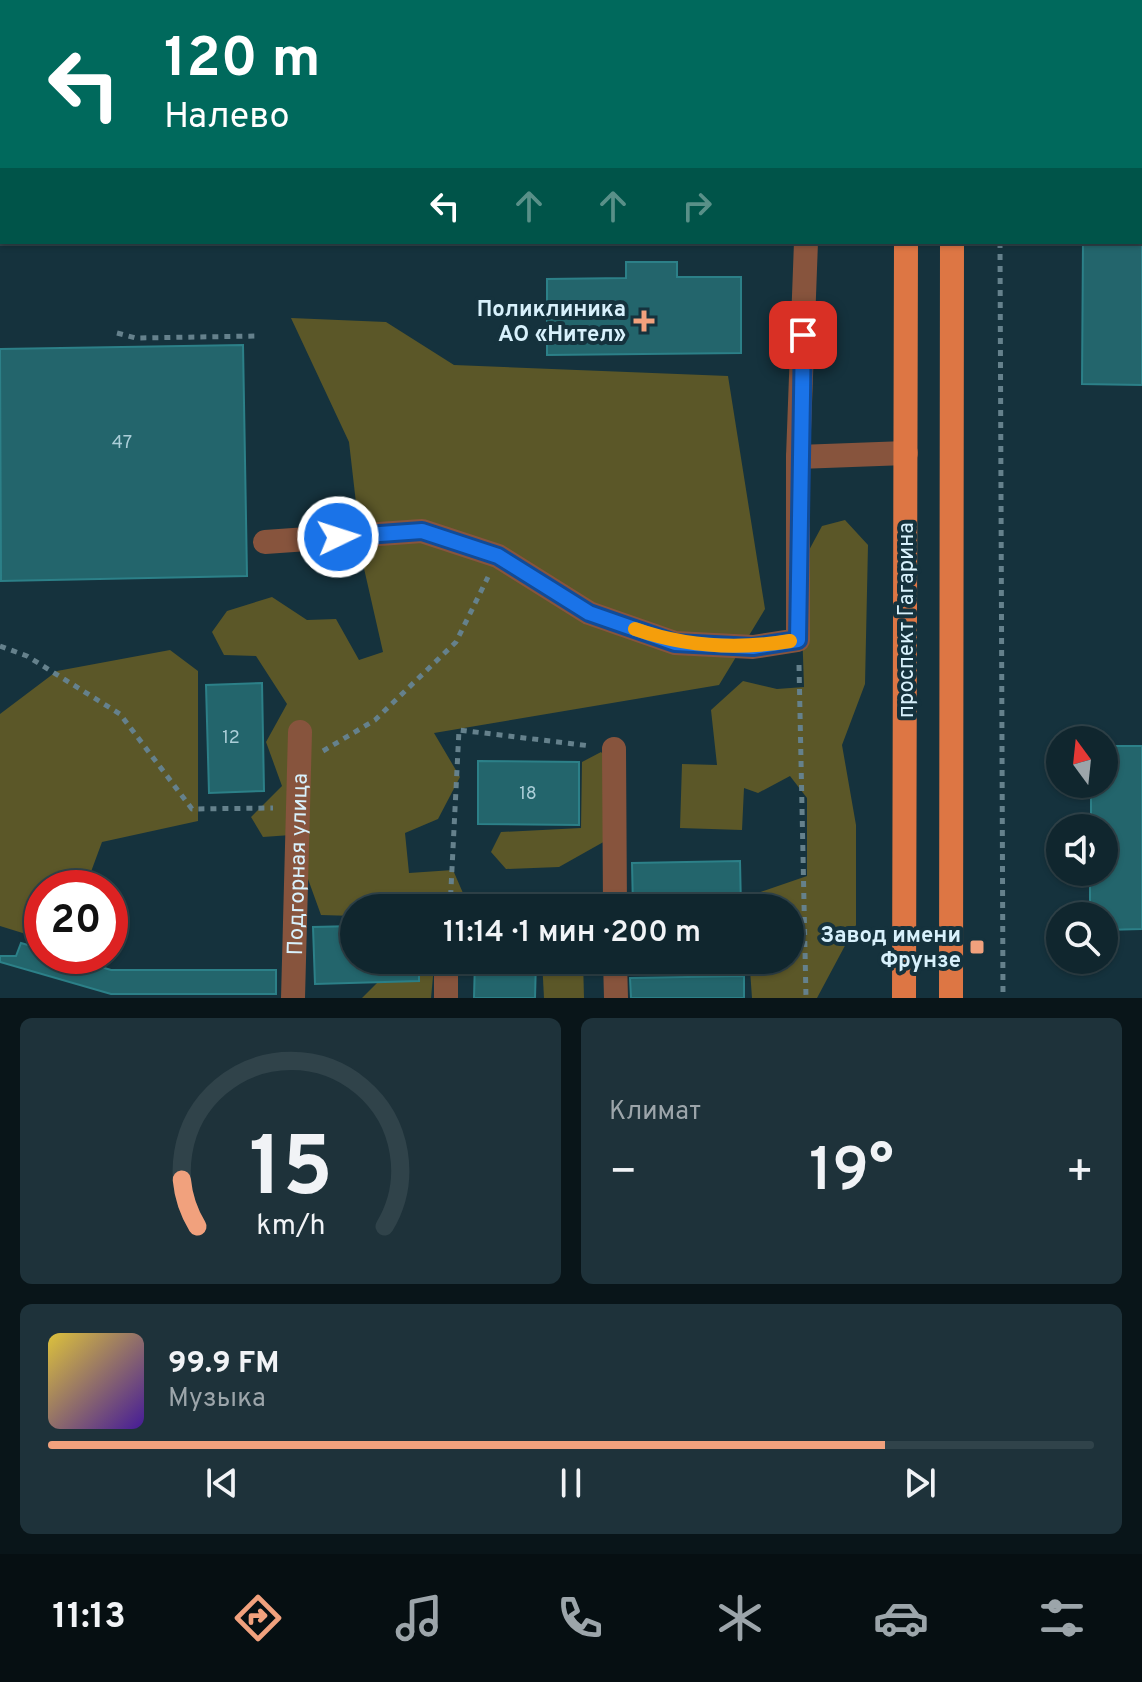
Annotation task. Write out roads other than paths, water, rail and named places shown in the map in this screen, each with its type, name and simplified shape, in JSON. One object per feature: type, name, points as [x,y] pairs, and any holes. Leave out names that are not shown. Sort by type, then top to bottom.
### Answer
[{"type":"main road","name":"проспект Гагарина","points":[[904,998],[906,244]]},
{"type":"main road","points":[[951,998],[952,244]]},
{"type":"street","points":[[265,542],[422,531],[498,556],[589,613],[675,643],[753,647],[798,640],[799,244]]},
{"type":"street","points":[[798,457],[906,453]]},
{"type":"street","name":"Подгорная улица","points":[[293,998],[300,732]]},
{"type":"street","points":[[614,749],[615,894]]},
{"type":"street","points":[[446,974],[446,998]]},
{"type":"street","points":[[615,974],[616,998]]},
{"type":"place","name":"Поликлиника АО «Нител»","points":[[644,321]]},
{"type":"place","name":"Завод имени Фрунзе","points":[[977,947]]}]
